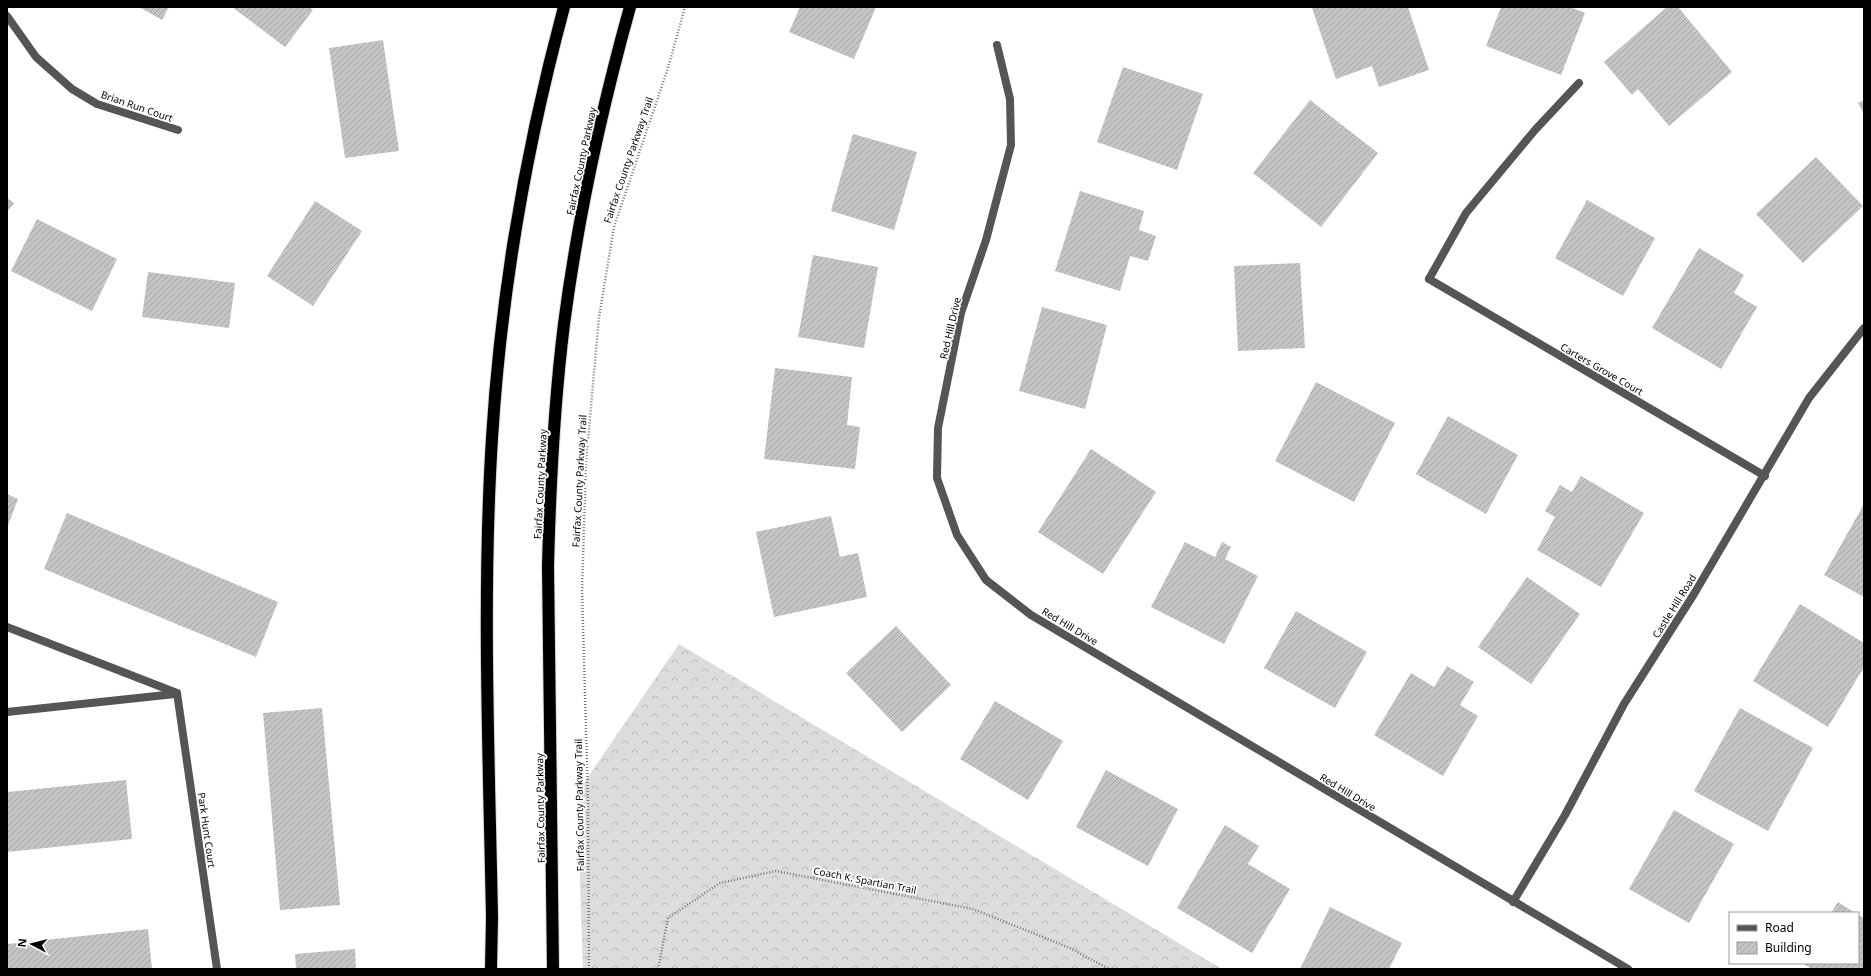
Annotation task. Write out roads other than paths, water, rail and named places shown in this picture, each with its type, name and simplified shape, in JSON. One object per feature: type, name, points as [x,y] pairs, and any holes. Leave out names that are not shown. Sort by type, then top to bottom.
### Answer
[{"type":"highway","points":[[491,969],[492,918],[488,566],[492,438],[504,308],[513,244],[537,118],[564,7]]},
{"type":"highway","name":"Fairfax County Parkway","points":[[553,969],[548,566],[554,432],[564,324],[581,215],[606,99],[630,7]]},
{"type":"street","name":"Brian Run Court","points":[[7,16],[36,57],[72,90],[97,104],[178,130]]},
{"type":"street","name":"Red Hill Drive","points":[[997,45],[1010,99],[1011,145],[986,240],[961,312],[938,428],[937,478],[957,536],[986,580],[1031,615],[1628,969]]},
{"type":"street","name":"Carters Grove Court","points":[[1579,82],[1535,130],[1466,213],[1429,279],[1765,476]]},
{"type":"street","name":"Castle Hill Road","points":[[1513,902],[1565,815],[1624,704],[1694,594],[1765,476],[1809,398],[1864,328]]},
{"type":"street","points":[[7,627],[177,693]]},
{"type":"street","points":[[7,712],[177,693]]},
{"type":"street","name":"Park Hunt Court","points":[[177,693],[217,969]]}]
